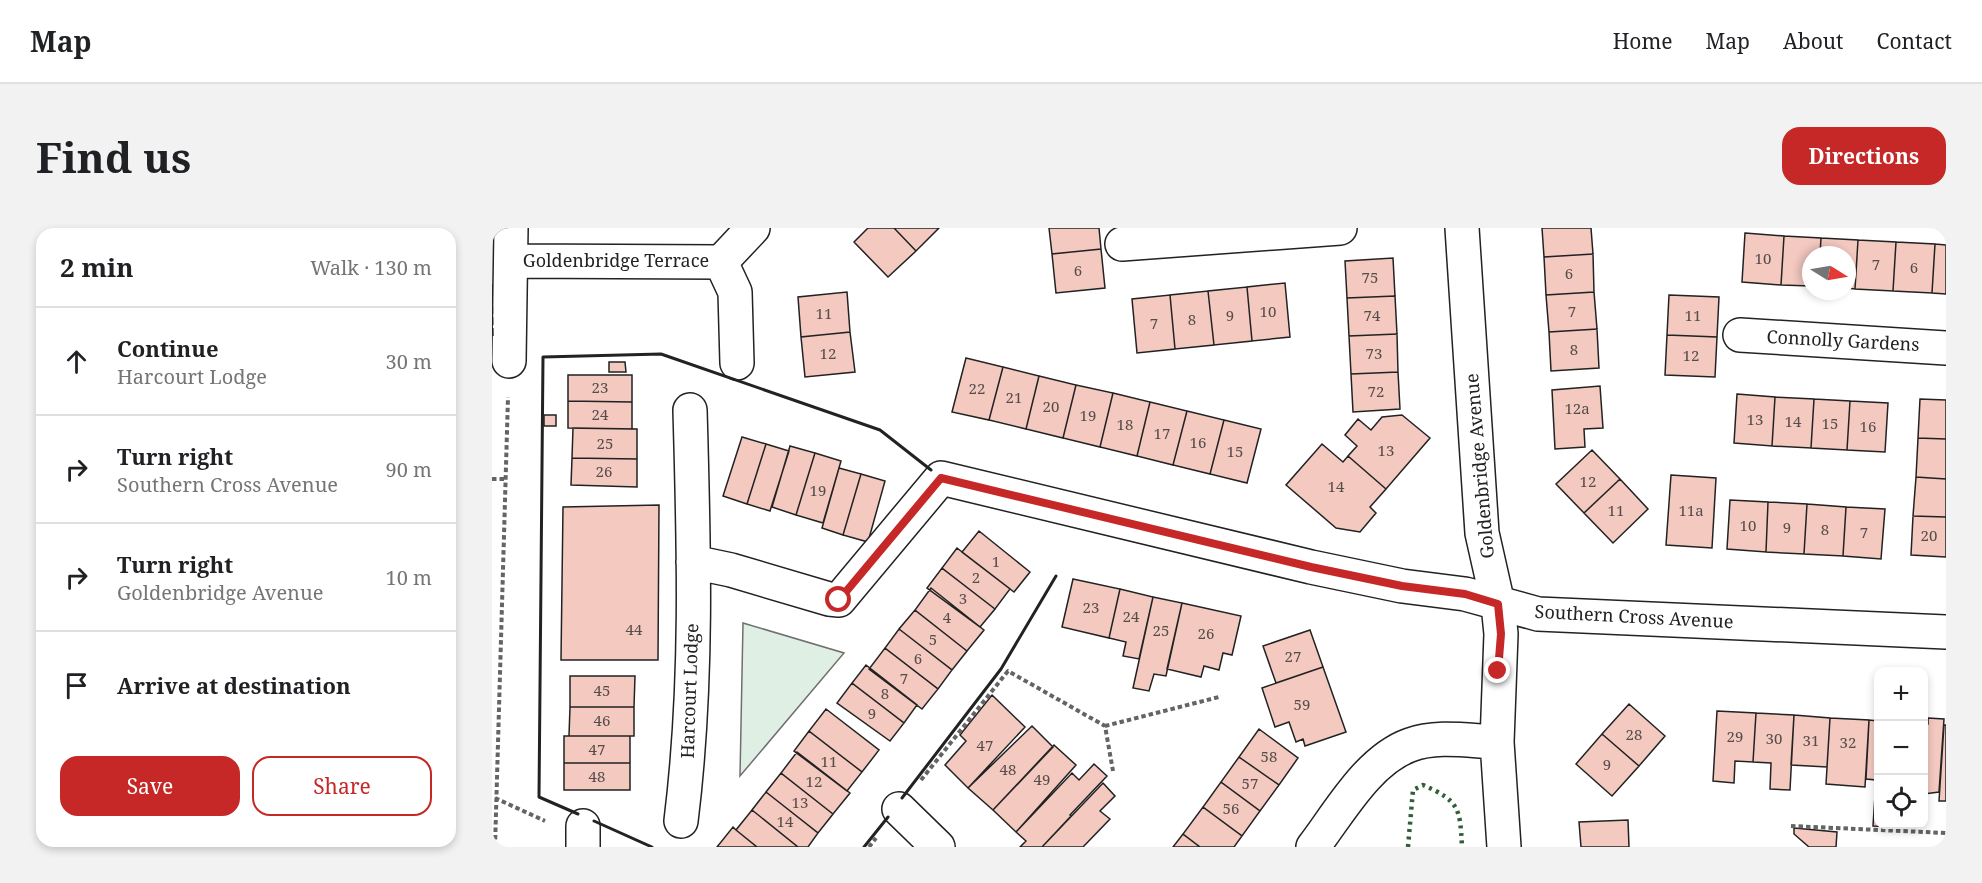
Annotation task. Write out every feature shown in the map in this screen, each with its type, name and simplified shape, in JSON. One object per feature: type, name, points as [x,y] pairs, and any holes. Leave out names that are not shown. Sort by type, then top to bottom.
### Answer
[{"type":"street","points":[[509,360],[511,228]]},
{"type":"street","name":"Goldenbridge Terrace","points":[[511,261],[721,262],[753,228]]},
{"type":"street","points":[[1122,244],[1340,228]]},
{"type":"street","name":"Goldenbridge Avenue","points":[[1462,228],[1482,533],[1498,604],[1501,634],[1497,742],[1504,847]]},
{"type":"street","name":"Goldenbridge Terrace","points":[[721,262],[735,292],[737,363]]},
{"type":"street","name":"Connolly Gardens","points":[[1740,335],[1946,348]]},
{"type":"street","name":"Harcourt Lodge","points":[[681,821],[689,751],[693,562],[690,410]]},
{"type":"street","name":"Southern Cross Avenue","points":[[693,562],[731,570],[828,599],[839,600],[941,478],[1311,567],[1402,586],[1465,594],[1538,614],[1946,632]]},
{"type":"street","points":[[1313,847],[1359,787],[1382,762],[1410,745],[1438,740],[1497,742]]},
{"type":"street","points":[[899,809],[939,847]]},
{"type":"path","points":[[495,847],[509,360]]},
{"type":"path","points":[[492,479],[507,478]]},
{"type":"path","points":[[899,809],[1008,671],[1105,726],[1219,697]]},
{"type":"path","points":[[1105,726],[1113,771]]},
{"type":"path","points":[[495,798],[542,820]]},
{"type":"path","points":[[1791,826],[1946,833]]},
{"type":"green space","points":[[743,623],[844,653],[740,776]]},
{"type":"building","points":[[868,228],[894,228],[916,251],[888,277],[854,242]]},
{"type":"building","points":[[894,228],[939,228],[916,251]]},
{"type":"building","points":[[1049,228],[1099,228],[1101,249],[1052,254]]},
{"type":"building","points":[[1542,228],[1591,228],[1593,254],[1544,257]]},
{"type":"building","points":[[1745,233],[1784,236],[1781,285],[1742,282]]},
{"type":"building","points":[[1784,236],[1821,238],[1821,246],[1802,246],[1802,286],[1781,285]]},
{"type":"building","points":[[1821,238],[1858,240],[1856,273],[1856,246],[1821,246]]},
{"type":"building","points":[[1858,240],[1896,242],[1893,291],[1856,289]]},
{"type":"building","points":[[1896,242],[1935,244],[1932,293],[1893,291]]},
{"type":"building","points":[[1935,244],[1946,245],[1946,294],[1932,293]]},
{"type":"building","points":[[1101,249],[1105,288],[1056,293],[1052,254]]},
{"type":"building","points":[[1593,254],[1594,292],[1546,295],[1544,257]]},
{"type":"building","points":[[1393,258],[1395,296],[1347,298],[1345,261]]},
{"type":"building","points":[[1285,283],[1290,337],[1252,341],[1247,287]]},
{"type":"building","points":[[1247,287],[1252,341],[1214,345],[1208,291]]},
{"type":"building","points":[[1208,291],[1214,345],[1175,349],[1170,295]]},
{"type":"building","points":[[847,292],[850,332],[801,337],[798,297]]},
{"type":"building","points":[[1594,292],[1597,329],[1549,332],[1546,295]]},
{"type":"building","points":[[1170,295],[1175,349],[1137,353],[1132,299]]},
{"type":"building","points":[[1669,295],[1719,297],[1717,337],[1667,335]]},
{"type":"building","points":[[1395,296],[1397,334],[1349,336],[1347,298]]},
{"type":"building","points":[[1597,329],[1599,368],[1551,371],[1549,332]]},
{"type":"building","points":[[850,332],[855,372],[805,377],[801,337]]},
{"type":"building","points":[[1397,334],[1398,372],[1351,374],[1349,336]]},
{"type":"building","points":[[1667,335],[1717,337],[1715,377],[1665,375]]},
{"type":"building","points":[[966,358],[1003,367],[989,420],[952,412]]},
{"type":"building","points":[[609,362],[625,362],[626,372],[609,372]]},
{"type":"building","points":[[1003,367],[1039,376],[1026,429],[989,420]]},
{"type":"building","points":[[1398,372],[1400,409],[1353,412],[1351,374]]},
{"type":"building","points":[[568,375],[632,375],[632,402],[568,401]]},
{"type":"building","points":[[1039,376],[1076,385],[1063,438],[1026,429]]},
{"type":"building","points":[[1076,385],[1113,393],[1100,447],[1063,438]]},
{"type":"building","points":[[1600,386],[1603,428],[1584,429],[1585,447],[1555,449],[1552,390]]},
{"type":"building","points":[[1113,393],[1150,402],[1137,456],[1100,447]]},
{"type":"building","points":[[1737,394],[1775,397],[1772,446],[1734,443]]},
{"type":"building","points":[[1775,397],[1814,399],[1811,448],[1772,446]]},
{"type":"building","points":[[1814,399],[1850,401],[1847,450],[1811,448]]},
{"type":"building","points":[[1920,399],[1946,400],[1946,439],[1918,438]]},
{"type":"building","points":[[568,401],[632,402],[632,429],[568,428]]},
{"type":"building","points":[[1850,401],[1888,403],[1885,452],[1847,450]]},
{"type":"building","points":[[1150,402],[1187,411],[1173,465],[1137,456]]},
{"type":"building","points":[[1187,411],[1224,420],[1210,474],[1173,465]]},
{"type":"building","points":[[544,415],[556,415],[556,426],[544,426]]},
{"type":"building","points":[[1402,415],[1430,438],[1386,489],[1348,456],[1357,446],[1345,435],[1358,419],[1371,430],[1382,417]]},
{"type":"building","points":[[1224,420],[1261,429],[1247,483],[1210,474]]},
{"type":"building","points":[[573,428],[637,429],[637,459],[572,458]]},
{"type":"building","points":[[742,437],[766,444],[747,504],[723,496]]},
{"type":"building","points":[[1918,438],[1946,439],[1946,479],[1916,477]]},
{"type":"building","points":[[766,444],[789,451],[770,511],[747,504]]},
{"type":"building","points":[[1322,444],[1343,462],[1348,456],[1386,489],[1370,507],[1376,513],[1360,532],[1336,528],[1286,485]]},
{"type":"building","points":[[790,446],[815,453],[796,515],[772,507]]},
{"type":"building","points":[[1592,450],[1620,479],[1584,513],[1556,484]]},
{"type":"building","points":[[815,453],[841,461],[823,523],[796,515]]},
{"type":"building","points":[[572,458],[637,459],[637,487],[571,485]]},
{"type":"building","points":[[839,468],[861,474],[843,535],[822,528]]},
{"type":"building","points":[[861,474],[885,481],[868,542],[843,535]]},
{"type":"building","points":[[1671,475],[1716,478],[1712,548],[1666,545]]},
{"type":"building","points":[[1916,477],[1946,479],[1946,517],[1913,516]]},
{"type":"building","points":[[1620,479],[1648,509],[1613,543],[1584,513]]},
{"type":"building","points":[[1730,500],[1768,502],[1766,552],[1727,549]]},
{"type":"building","points":[[1768,502],[1807,504],[1804,554],[1766,552]]},
{"type":"building","points":[[1807,504],[1846,507],[1843,556],[1804,554]]},
{"type":"building","points":[[659,505],[658,660],[561,660],[563,507]]},
{"type":"building","points":[[1846,507],[1885,509],[1881,559],[1843,556]]},
{"type":"building","points":[[1913,516],[1946,517],[1946,557],[1911,555]]},
{"type":"building","points":[[979,531],[1030,572],[1014,592],[962,552]]},
{"type":"building","points":[[957,548],[1010,589],[995,609],[942,568]]},
{"type":"building","points":[[942,568],[995,609],[980,627],[927,588]]},
{"type":"building","points":[[1073,579],[1120,589],[1109,638],[1062,627]]},
{"type":"building","points":[[931,588],[984,630],[967,651],[915,610]]},
{"type":"building","points":[[1120,589],[1153,597],[1139,659],[1123,656],[1126,642],[1109,638]]},
{"type":"building","points":[[1153,597],[1182,603],[1166,676],[1154,674],[1149,691],[1133,688]]},
{"type":"building","points":[[1182,603],[1241,616],[1232,655],[1223,653],[1219,670],[1204,666],[1201,677],[1167,669]]},
{"type":"building","points":[[915,610],[967,651],[952,670],[899,629]]},
{"type":"building","points":[[899,629],[952,670],[938,689],[885,648]]},
{"type":"building","points":[[1310,630],[1323,667],[1276,683],[1263,646]]},
{"type":"building","points":[[885,648],[938,689],[922,709],[869,669]]},
{"type":"building","points":[[866,665],[917,705],[904,723],[852,683]]},
{"type":"building","points":[[1323,667],[1346,732],[1305,746],[1303,739],[1296,742],[1289,722],[1275,727],[1262,688]]},
{"type":"building","points":[[570,676],[635,676],[634,707],[570,707]]},
{"type":"building","points":[[852,683],[904,723],[890,741],[837,703]]},
{"type":"building","points":[[992,695],[1025,727],[968,788],[945,765],[966,741],[960,735]]},
{"type":"building","points":[[1629,704],[1665,736],[1639,766],[1602,734]]},
{"type":"building","points":[[570,707],[634,707],[634,736],[569,736]]},
{"type":"building","points":[[826,709],[879,750],[862,772],[809,731]]},
{"type":"building","points":[[1717,711],[1756,713],[1753,762],[1735,761],[1734,783],[1713,781]]},
{"type":"building","points":[[1756,713],[1794,715],[1790,790],[1770,789],[1771,763],[1753,762]]},
{"type":"building","points":[[1794,715],[1830,718],[1827,767],[1791,765]]},
{"type":"building","points":[[1830,718],[1869,720],[1865,787],[1826,784]]},
{"type":"building","points":[[1928,718],[1944,719],[1939,792],[1928,793],[1928,724]]},
{"type":"building","points":[[1869,720],[1874,721],[1874,780],[1866,779]]},
{"type":"building","points":[[1944,725],[1946,725],[1946,801],[1939,801]]},
{"type":"building","points":[[1032,726],[1053,747],[993,810],[968,788]]},
{"type":"building","points":[[1259,729],[1298,758],[1279,785],[1239,757]]},
{"type":"building","points":[[809,731],[862,772],[847,791],[794,751]]},
{"type":"building","points":[[1602,734],[1639,766],[1612,796],[1576,764]]},
{"type":"building","points":[[564,736],[630,736],[630,763],[564,763]]},
{"type":"building","points":[[1054,745],[1076,765],[1016,832],[993,810]]},
{"type":"building","points":[[797,752],[850,793],[833,814],[781,773]]},
{"type":"building","points":[[1239,757],[1279,785],[1260,811],[1221,782]]},
{"type":"building","points":[[564,763],[630,763],[630,790],[564,790]]},
{"type":"building","points":[[1094,764],[1107,776],[1042,847],[1020,847],[1026,841],[1016,832],[1072,773],[1079,780]]},
{"type":"building","points":[[781,773],[833,814],[818,833],[766,792]]},
{"type":"building","points":[[1221,782],[1260,811],[1242,836],[1203,807]]},
{"type":"building","points":[[1103,783],[1115,796],[1100,811],[1110,819],[1083,847],[1042,847]]},
{"type":"building","points":[[766,792],[818,833],[808,847],[798,847],[752,810]]},
{"type":"building","points":[[1203,807],[1242,836],[1234,847],[1200,847],[1183,834]]},
{"type":"building","points":[[752,810],[798,847],[757,847],[736,830]]},
{"type":"building","points":[[1628,820],[1629,847],[1581,847],[1579,822]]},
{"type":"building","points":[[733,827],[736,830],[757,847],[717,847]]},
{"type":"building","points":[[1794,828],[1837,832],[1836,847],[1809,847],[1794,834]]},
{"type":"building","points":[[1183,834],[1200,847],[1173,847]]},
{"type":"hedge","points":[[1408,847],[1413,790],[1423,785],[1444,796],[1456,808],[1459,815],[1462,847]]},
{"type":"fence","points":[[492,284],[493,338]]},
{"type":"wall","points":[[578,814],[539,797],[543,357],[661,354],[880,430],[931,470]]},
{"type":"wall","points":[[902,798],[1001,669],[1056,576]]},
{"type":"wall","points":[[864,847],[888,817]]},
{"type":"wall","points":[[594,821],[652,847]]},
{"type":"route","points":[[839,600],[941,478],[1311,567],[1402,586],[1465,594],[1498,604],[1501,634],[1498,671]]}]
